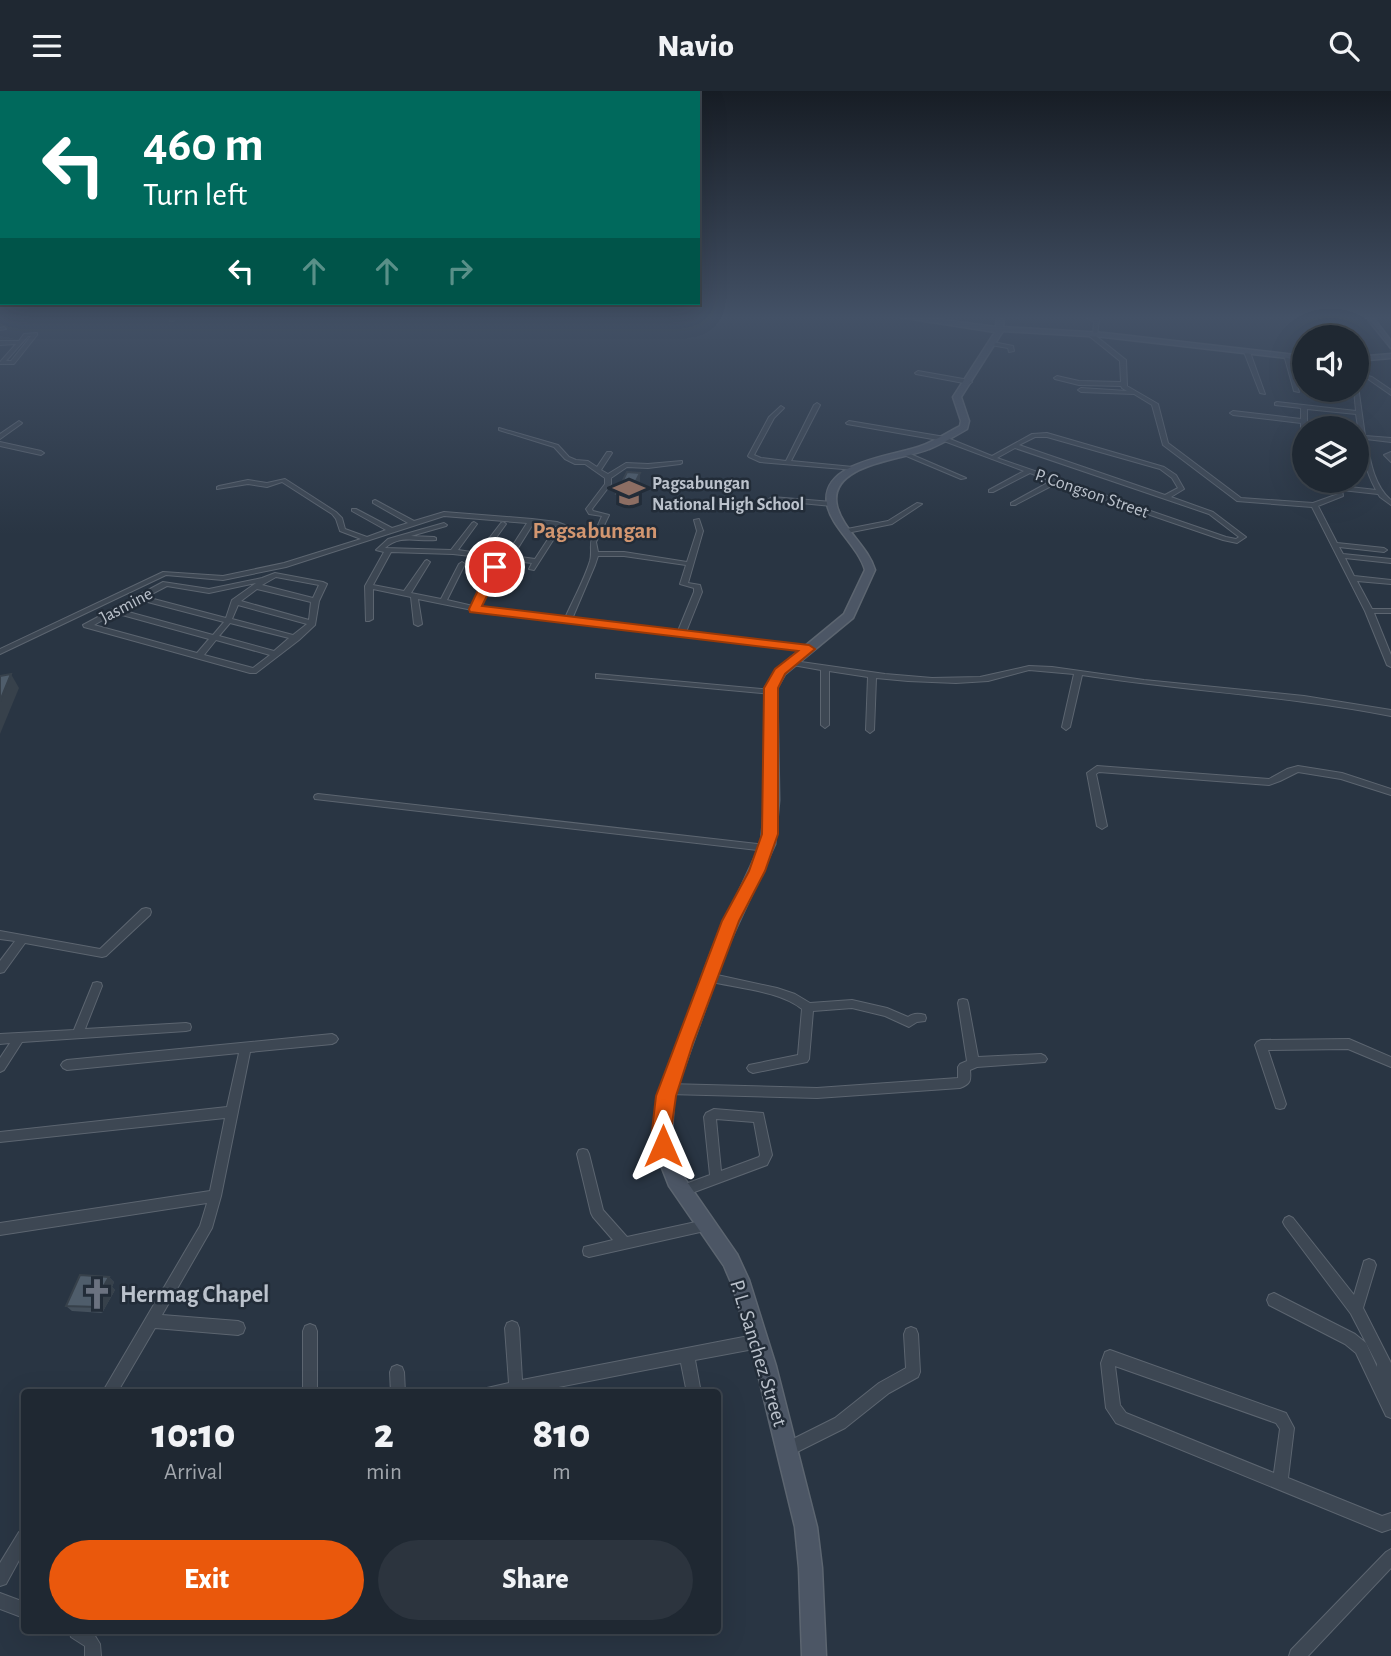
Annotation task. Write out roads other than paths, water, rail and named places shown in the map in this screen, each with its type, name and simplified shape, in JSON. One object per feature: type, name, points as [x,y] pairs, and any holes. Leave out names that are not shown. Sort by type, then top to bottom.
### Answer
[{"type":"street","points":[[599,676],[771,692],[780,671],[849,616],[870,570],[866,557],[832,504],[832,494],[838,482],[853,469],[872,461],[906,454],[945,439],[965,423],[957,399],[964,389]]},
{"type":"street","points":[[1129,389],[1155,404],[1161,430],[1169,448],[1239,501],[1314,505],[1340,493]]},
{"type":"street","points":[[1261,389],[1262,393]]},
{"type":"street","points":[[1082,390],[1133,393]]},
{"type":"street","points":[[1358,402],[1359,416]]},
{"type":"street","points":[[1278,404],[1359,413]]},
{"type":"street","points":[[789,462],[817,405]]},
{"type":"street","points":[[1303,416],[1304,406]]},
{"type":"street","points":[[781,408],[772,417],[751,456],[760,460],[853,469]]},
{"type":"street","points":[[1233,413],[1292,420]]},
{"type":"street","points":[[0,437],[19,423]]},
{"type":"street","name":"P. Congson Street","points":[[849,423],[945,439],[992,459],[1225,539],[1242,540],[1241,534],[1211,513],[1166,497]]},
{"type":"street","points":[[501,429],[556,446],[571,461],[586,462],[608,477]]},
{"type":"street","points":[[992,459],[1034,435],[1047,435],[1151,464],[1171,473],[1181,489],[1166,497],[1015,446]]},
{"type":"street","points":[[1369,438],[1391,440]]},
{"type":"street","points":[[0,444],[41,453]]},
{"type":"street","points":[[598,470],[609,453]]},
{"type":"street","points":[[906,454],[963,478]]},
{"type":"street","points":[[1391,454],[1387,455],[1391,460]]},
{"type":"street","points":[[1369,460],[1379,492],[1391,503]]},
{"type":"street","points":[[608,477],[626,465],[648,466],[680,462]]},
{"type":"street","points":[[991,491],[1029,471]]},
{"type":"street","points":[[568,619],[595,554],[593,542],[606,515],[591,513],[589,509],[608,484],[608,477]]},
{"type":"street","points":[[219,488],[248,482],[264,485],[283,480],[340,518],[342,530],[367,538]]},
{"type":"street","points":[[1013,504],[1057,480]]},
{"type":"street","points":[[1369,490],[1379,492]]},
{"type":"street","points":[[772,499],[832,504]]},
{"type":"street","points":[[375,502],[414,524]]},
{"type":"street","points":[[847,531],[891,522],[919,504]]},
{"type":"street","points":[[1314,505],[1387,642],[1391,665]]},
{"type":"street","points":[[355,510],[394,534],[434,540]]},
{"type":"street","points":[[536,561],[453,552],[379,550],[394,534],[414,524],[448,514],[532,521],[597,532]]},
{"type":"street","points":[[682,632],[698,592],[696,587],[684,585],[700,531],[697,520]]},
{"type":"street","points":[[509,557],[532,521]]},
{"type":"street","points":[[453,552],[474,524]]},
{"type":"street","points":[[481,554],[503,524]]},
{"type":"street","points":[[0,652],[165,573],[223,578],[286,565],[367,538],[444,525],[426,551]]},
{"type":"street","points":[[531,569],[554,534]]},
{"type":"street","points":[[1337,545],[1384,551]]},
{"type":"street","points":[[369,619],[369,586],[388,551]]},
{"type":"street","points":[[595,554],[624,554],[690,564]]},
{"type":"street","points":[[1343,555],[1391,561]]},
{"type":"street","points":[[418,624],[410,595],[427,562]]},
{"type":"street","points":[[443,602],[462,564]]},
{"type":"street","points":[[475,609],[495,567]]},
{"type":"street","points":[[271,576],[323,584],[315,601],[312,623],[253,671],[199,656],[228,621],[235,602],[255,586],[271,576]]},
{"type":"street","name":"Jasmine","points":[[199,656],[87,625],[166,584],[209,591],[271,576]]},
{"type":"street","points":[[1353,578],[1391,582]]},
{"type":"street","points":[[255,586],[315,601]]},
{"type":"street","points":[[369,586],[475,609],[809,649]]},
{"type":"street","points":[[123,593],[296,638]]},
{"type":"street","points":[[235,602],[312,623]]},
{"type":"street","points":[[115,611],[276,654]]},
{"type":"street","points":[[1370,611],[1391,611]]},
{"type":"street","points":[[790,663],[872,676],[980,679],[1023,668],[1292,698],[1391,713]]},
{"type":"street","points":[[825,668],[825,725]]},
{"type":"street","points":[[1066,727],[1078,674]]},
{"type":"street","points":[[870,730],[872,676]]},
{"type":"street","name":"P. L. Sanchez Street","points":[[771,692],[771,822],[766,848],[708,977],[668,1090],[663,1116],[663,1146],[671,1173],[681,1192],[727,1257],[740,1283],[759,1341],[798,1485],[808,1540],[814,1656]]},
{"type":"street","points":[[1102,826],[1091,773],[1097,769],[1269,782],[1279,780],[1291,770],[1298,769],[1342,776],[1391,792]]},
{"type":"street","points":[[318,797],[766,848]]},
{"type":"street","points":[[0,935],[102,953],[146,912]]},
{"type":"street","points":[[0,969],[23,938]]},
{"type":"street","points":[[708,977],[800,1000],[808,1007],[852,1004],[887,1013],[910,1023],[915,1018],[921,1018]]},
{"type":"street","points":[[78,1034],[97,986]]},
{"type":"street","points":[[963,1003],[973,1063]]},
{"type":"street","points":[[753,1068],[803,1059],[808,1007]]},
{"type":"street","points":[[0,1039],[186,1027]]},
{"type":"street","points":[[0,1067],[19,1038]]},
{"type":"street","points":[[67,1065],[332,1039]]},
{"type":"street","points":[[1280,1104],[1260,1047],[1262,1044],[1349,1044],[1391,1062]]},
{"type":"street","points":[[111,1389],[206,1228],[245,1049]]},
{"type":"street","points":[[668,1090],[817,1093],[960,1083],[965,1080],[964,1067],[973,1063],[1041,1059]]},
{"type":"street","points":[[0,1137],[231,1112]]},
{"type":"street","points":[[681,1192],[763,1161],[766,1155],[760,1117],[714,1114],[709,1117],[716,1177]]},
{"type":"street","points":[[583,1154],[597,1213],[624,1243]]},
{"type":"street","points":[[0,1229],[215,1196]]},
{"type":"street","points":[[1289,1222],[1356,1309],[1384,1363],[1389,1408]]},
{"type":"street","points":[[589,1251],[705,1226]]},
{"type":"street","points":[[1356,1309],[1369,1265]]},
{"type":"street","points":[[1274,1300],[1350,1339],[1361,1348],[1389,1408]]},
{"type":"street","points":[[151,1321],[238,1328]]},
{"type":"street","points":[[504,1389],[512,1328]]},
{"type":"street","points":[[310,1331],[310,1389]]},
{"type":"street","points":[[788,1449],[840,1423],[884,1388],[913,1372],[911,1334]]},
{"type":"street","points":[[514,1389],[759,1341]]},
{"type":"street","points":[[687,1356],[693,1389]]},
{"type":"street","points":[[1280,1483],[1287,1428],[1281,1419],[1110,1357],[1108,1363],[1113,1408],[1121,1418],[1280,1483],[1382,1524],[1391,1521]]},
{"type":"street","points":[[397,1372],[398,1389]]},
{"type":"street","points":[[0,1579],[21,1542]]},
{"type":"street","points":[[1297,1656],[1391,1557]]},
{"type":"street","points":[[0,1601],[21,1609]]},
{"type":"street","points":[[86,1634],[92,1643],[93,1656]]},
{"type":"place","name":"Pagsabungan National High School","points":[[629,493]]},
{"type":"place","name":"Hermag Chapel","points":[[97,1294]]},
{"type":"district","name":"Pagsabungan","points":[[595,530]]}]
